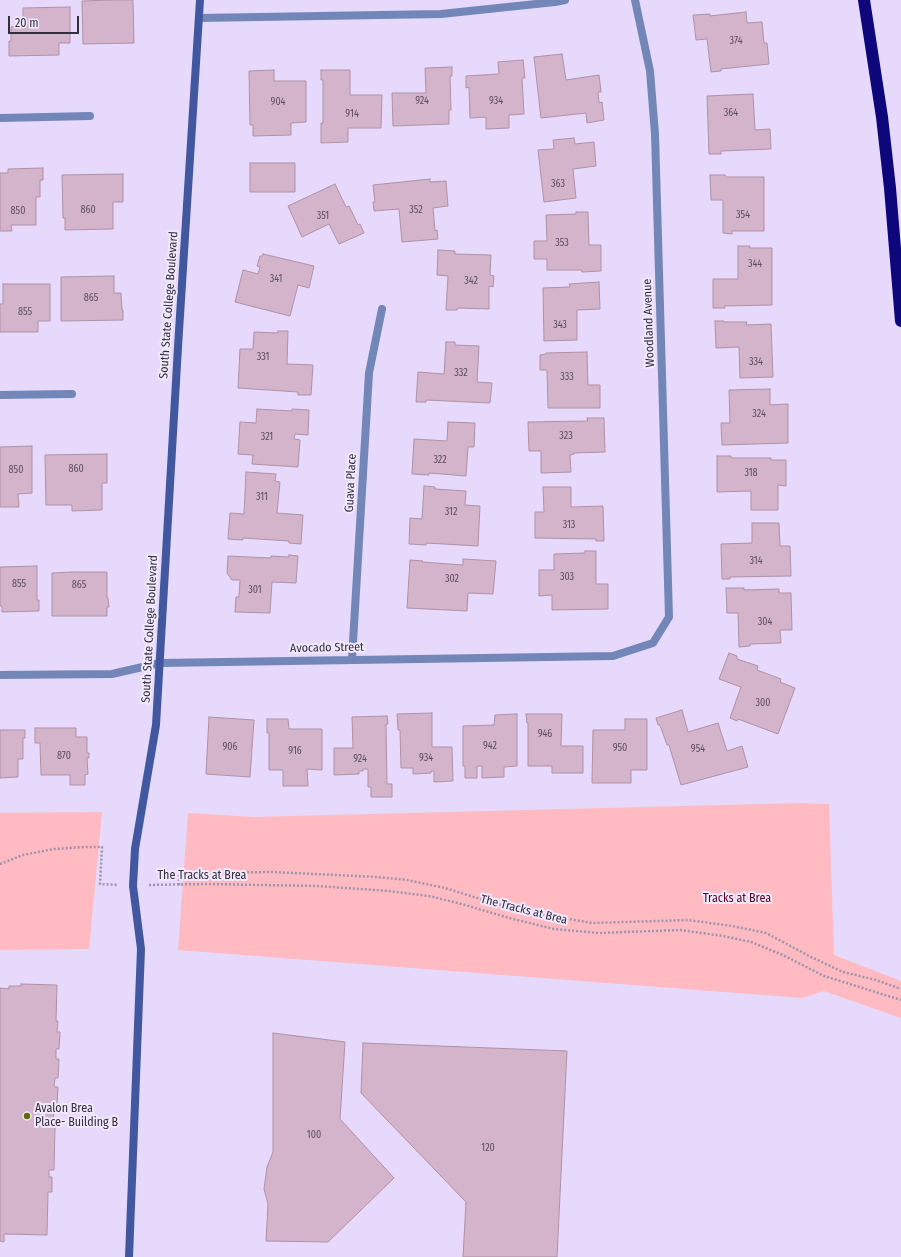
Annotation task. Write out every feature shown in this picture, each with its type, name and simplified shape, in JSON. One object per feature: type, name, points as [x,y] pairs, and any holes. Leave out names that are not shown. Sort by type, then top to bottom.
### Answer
[{"type":"highway","points":[[864,0],[888,164],[901,321]]},
{"type":"main road","name":"South State College Boulevard","points":[[129,1257],[141,950],[133,886],[135,849],[156,725],[200,0]]},
{"type":"street","points":[[199,18],[441,14],[565,0]]},
{"type":"street","name":"Woodland Avenue","points":[[634,0],[650,71],[656,134],[669,617],[653,643]]},
{"type":"street","points":[[0,118],[90,116]]},
{"type":"street","name":"Guava Place","points":[[352,659],[369,373],[382,309]]},
{"type":"street","points":[[0,395],[72,394]]},
{"type":"street","name":"Avocado Street","points":[[0,675],[112,674],[160,663],[613,656],[653,643]]},
{"type":"path","points":[[0,864],[23,855],[54,849],[102,847],[100,884]]},
{"type":"path","points":[[179,885],[180,873],[273,872],[377,877],[407,880],[445,888],[492,903],[533,913],[592,923],[688,920],[725,925],[766,933],[843,972],[876,980],[901,989]]},
{"type":"path","name":"The Tracks at Brea","points":[[133,886],[204,884],[317,886],[389,891],[429,896],[554,929],[599,933],[680,930],[723,936],[751,942],[783,955],[824,976],[901,1000]]},
{"type":"green space","name":"Tracks at Brea","points":[[801,803],[829,804],[834,955],[901,981],[901,1018],[824,991],[802,998],[178,950],[188,813],[254,817]]},
{"type":"green space","points":[[102,812],[89,949],[0,950],[0,813]]},
{"type":"building","points":[[133,0],[134,43],[83,44],[82,1]]},
{"type":"building","points":[[70,7],[70,43],[59,43],[59,55],[9,56],[11,27],[23,26],[23,8]]},
{"type":"building","points":[[746,12],[747,23],[762,22],[764,43],[767,43],[769,64],[721,69],[721,71],[711,72],[707,39],[696,40],[693,15],[710,14],[710,16]]},
{"type":"building","points":[[562,54],[566,80],[599,75],[601,92],[598,92],[599,103],[602,102],[604,120],[587,123],[586,113],[541,118],[534,57]]},
{"type":"building","points":[[523,60],[525,78],[522,78],[524,114],[509,115],[509,128],[486,129],[486,117],[470,118],[469,87],[466,88],[466,76],[499,74],[498,62]]},
{"type":"building","points":[[452,67],[452,76],[450,76],[451,110],[449,110],[449,124],[393,126],[392,93],[426,93],[425,68]]},
{"type":"building","points":[[274,70],[274,81],[306,81],[306,122],[291,123],[291,135],[253,136],[253,125],[250,125],[249,71]]},
{"type":"building","points":[[321,70],[350,70],[350,95],[382,95],[381,128],[348,128],[348,142],[321,143],[321,123],[323,123],[323,80],[321,80]]},
{"type":"building","points":[[753,94],[755,130],[770,129],[771,149],[721,151],[721,154],[709,154],[707,96]]},
{"type":"building","points":[[574,138],[575,144],[594,142],[596,166],[573,169],[576,198],[544,202],[538,150],[554,149],[553,140]]},
{"type":"building","points":[[250,163],[295,163],[295,192],[250,192]]},
{"type":"building","points":[[43,168],[43,180],[40,180],[40,197],[36,197],[36,225],[11,225],[12,231],[0,231],[0,173],[8,173],[8,169]]},
{"type":"building","points":[[123,174],[123,202],[113,202],[113,229],[65,230],[65,218],[63,218],[62,175]]},
{"type":"building","points":[[710,175],[725,175],[726,177],[764,177],[764,231],[732,231],[732,234],[723,233],[723,200],[711,200]]},
{"type":"building","points":[[430,179],[430,182],[446,181],[448,206],[433,208],[435,231],[437,230],[438,239],[402,242],[399,209],[374,211],[373,202],[375,202],[373,185]]},
{"type":"building","points":[[335,184],[346,207],[349,206],[358,225],[360,224],[364,233],[339,244],[329,224],[302,237],[288,206]]},
{"type":"building","points":[[576,212],[588,212],[589,245],[601,245],[601,271],[582,272],[581,270],[547,270],[547,259],[534,259],[534,241],[547,241],[546,215],[576,214]]},
{"type":"building","points":[[738,246],[750,246],[749,248],[772,248],[772,305],[724,306],[725,308],[713,308],[713,279],[738,279]]},
{"type":"building","points":[[438,250],[455,251],[455,254],[491,255],[490,275],[494,276],[493,287],[489,286],[489,309],[458,308],[457,310],[446,310],[448,276],[437,275]]},
{"type":"building","points":[[263,254],[314,266],[309,288],[298,285],[290,316],[235,302],[243,270],[258,274],[260,267],[257,266],[260,256],[263,256]]},
{"type":"building","points":[[114,276],[114,293],[121,293],[123,320],[61,321],[61,277]]},
{"type":"building","points":[[599,282],[600,309],[577,310],[577,340],[544,341],[543,288],[570,287],[569,284]]},
{"type":"building","points":[[3,284],[50,284],[50,321],[38,321],[38,332],[0,332],[0,304],[3,304]]},
{"type":"building","points":[[715,321],[747,322],[746,325],[771,324],[773,377],[740,378],[739,347],[716,348]]},
{"type":"building","points":[[278,331],[288,331],[287,364],[313,365],[311,395],[298,395],[298,392],[238,388],[240,349],[253,349],[254,332],[278,333]]},
{"type":"building","points":[[446,342],[455,342],[455,345],[479,346],[477,382],[492,383],[490,403],[426,400],[426,402],[416,402],[418,372],[444,374]]},
{"type":"building","points":[[587,352],[588,385],[600,385],[600,408],[548,408],[547,370],[540,370],[540,355],[546,353]]},
{"type":"building","points":[[770,389],[770,405],[788,404],[788,443],[722,445],[721,423],[730,423],[729,390]]},
{"type":"building","points":[[257,409],[292,411],[292,409],[309,410],[308,435],[295,434],[294,439],[300,440],[298,467],[252,464],[253,455],[238,454],[240,422],[256,423]]},
{"type":"building","points":[[587,418],[604,418],[605,452],[574,453],[570,455],[571,472],[541,473],[541,451],[529,451],[528,422],[588,421]]},
{"type":"building","points":[[448,422],[475,423],[474,447],[468,447],[466,476],[429,473],[429,475],[412,474],[414,439],[447,441]]},
{"type":"building","points":[[32,446],[32,493],[18,494],[19,507],[0,507],[0,447]]},
{"type":"building","points":[[107,454],[107,483],[102,483],[102,510],[72,511],[72,505],[46,505],[45,455]]},
{"type":"building","points":[[717,456],[786,460],[786,486],[778,485],[778,510],[751,510],[751,491],[717,492]]},
{"type":"building","points":[[246,472],[276,474],[275,481],[280,482],[277,513],[303,515],[301,544],[289,543],[289,541],[243,538],[243,540],[228,539],[230,513],[244,514]]},
{"type":"building","points":[[424,486],[435,487],[435,489],[466,491],[465,505],[480,506],[478,546],[426,543],[426,545],[409,544],[410,518],[422,519]]},
{"type":"building","points":[[543,487],[571,487],[571,507],[603,506],[604,541],[596,541],[596,539],[535,538],[535,512],[544,512]]},
{"type":"building","points":[[752,523],[779,523],[780,546],[790,546],[791,576],[730,577],[730,579],[722,579],[721,544],[752,543]]},
{"type":"building","points":[[585,551],[596,551],[596,584],[608,584],[608,609],[552,610],[552,595],[539,596],[539,570],[554,570],[554,554],[585,553]]},
{"type":"building","points":[[289,555],[298,556],[296,583],[272,582],[270,613],[235,612],[236,597],[239,597],[240,580],[232,580],[227,573],[228,556],[271,558],[271,556],[289,557]]},
{"type":"building","points":[[463,559],[496,561],[493,594],[468,593],[467,611],[407,608],[410,560],[463,565]]},
{"type":"building","points":[[37,566],[37,600],[39,600],[39,611],[2,612],[2,606],[0,606],[0,567]]},
{"type":"building","points":[[107,572],[107,598],[109,607],[107,607],[107,616],[52,616],[52,573]]},
{"type":"building","points":[[726,588],[744,588],[744,590],[779,589],[779,593],[791,593],[792,630],[780,630],[781,643],[750,644],[750,646],[739,647],[738,613],[727,613]]},
{"type":"building","points":[[729,653],[737,656],[737,659],[758,666],[757,670],[781,679],[780,682],[795,688],[778,734],[738,719],[737,721],[730,718],[741,687],[719,679]]},
{"type":"building","points":[[682,710],[688,732],[718,723],[727,751],[742,746],[748,767],[681,785],[669,745],[667,745],[656,718]]},
{"type":"building","points":[[432,713],[432,747],[452,747],[453,781],[434,782],[434,771],[431,771],[431,773],[413,774],[413,768],[401,768],[400,730],[398,730],[397,714]]},
{"type":"building","points":[[517,714],[517,766],[504,767],[504,777],[482,778],[482,766],[477,766],[477,778],[465,778],[465,766],[463,766],[463,726],[494,725],[495,715]]},
{"type":"building","points":[[526,714],[562,714],[561,746],[583,746],[583,773],[552,773],[552,766],[528,766],[528,723]]},
{"type":"building","points":[[387,716],[387,784],[392,784],[392,797],[371,797],[371,787],[368,787],[368,769],[359,771],[359,774],[334,775],[334,748],[353,748],[352,717]]},
{"type":"building","points":[[209,717],[254,720],[250,777],[206,774]]},
{"type":"building","points":[[267,719],[288,719],[289,729],[322,729],[322,770],[307,769],[308,786],[283,786],[283,770],[269,770],[269,733],[267,733]]},
{"type":"building","points":[[625,719],[647,719],[647,770],[631,770],[631,783],[592,783],[593,730],[625,730]]},
{"type":"building","points":[[35,728],[76,728],[76,737],[87,737],[87,753],[89,753],[89,758],[87,758],[88,774],[85,775],[85,785],[70,785],[70,775],[41,775],[40,743],[35,743]]},
{"type":"building","points":[[0,730],[25,730],[25,738],[23,738],[23,759],[18,759],[18,777],[0,778]]},
{"type":"building","name":"Avalon Brea Place- Building B","points":[[21,984],[57,985],[56,1021],[58,1021],[57,1032],[60,1032],[59,1049],[56,1049],[56,1059],[59,1059],[58,1078],[55,1078],[54,1087],[58,1087],[57,1106],[54,1106],[54,1170],[49,1170],[49,1177],[52,1177],[52,1192],[48,1192],[47,1235],[4,1234],[4,1242],[0,1241],[0,988],[9,989],[9,986],[21,986]]},
{"type":"building","points":[[273,1033],[345,1042],[340,1119],[394,1178],[328,1242],[266,1241],[268,1204],[264,1189],[267,1167],[273,1152]]},
{"type":"building","points":[[363,1043],[567,1051],[557,1257],[463,1257],[466,1202],[361,1093]]},
{"type":"place","name":"Avalon Brea Place- Building B","points":[[27,1116]]}]
